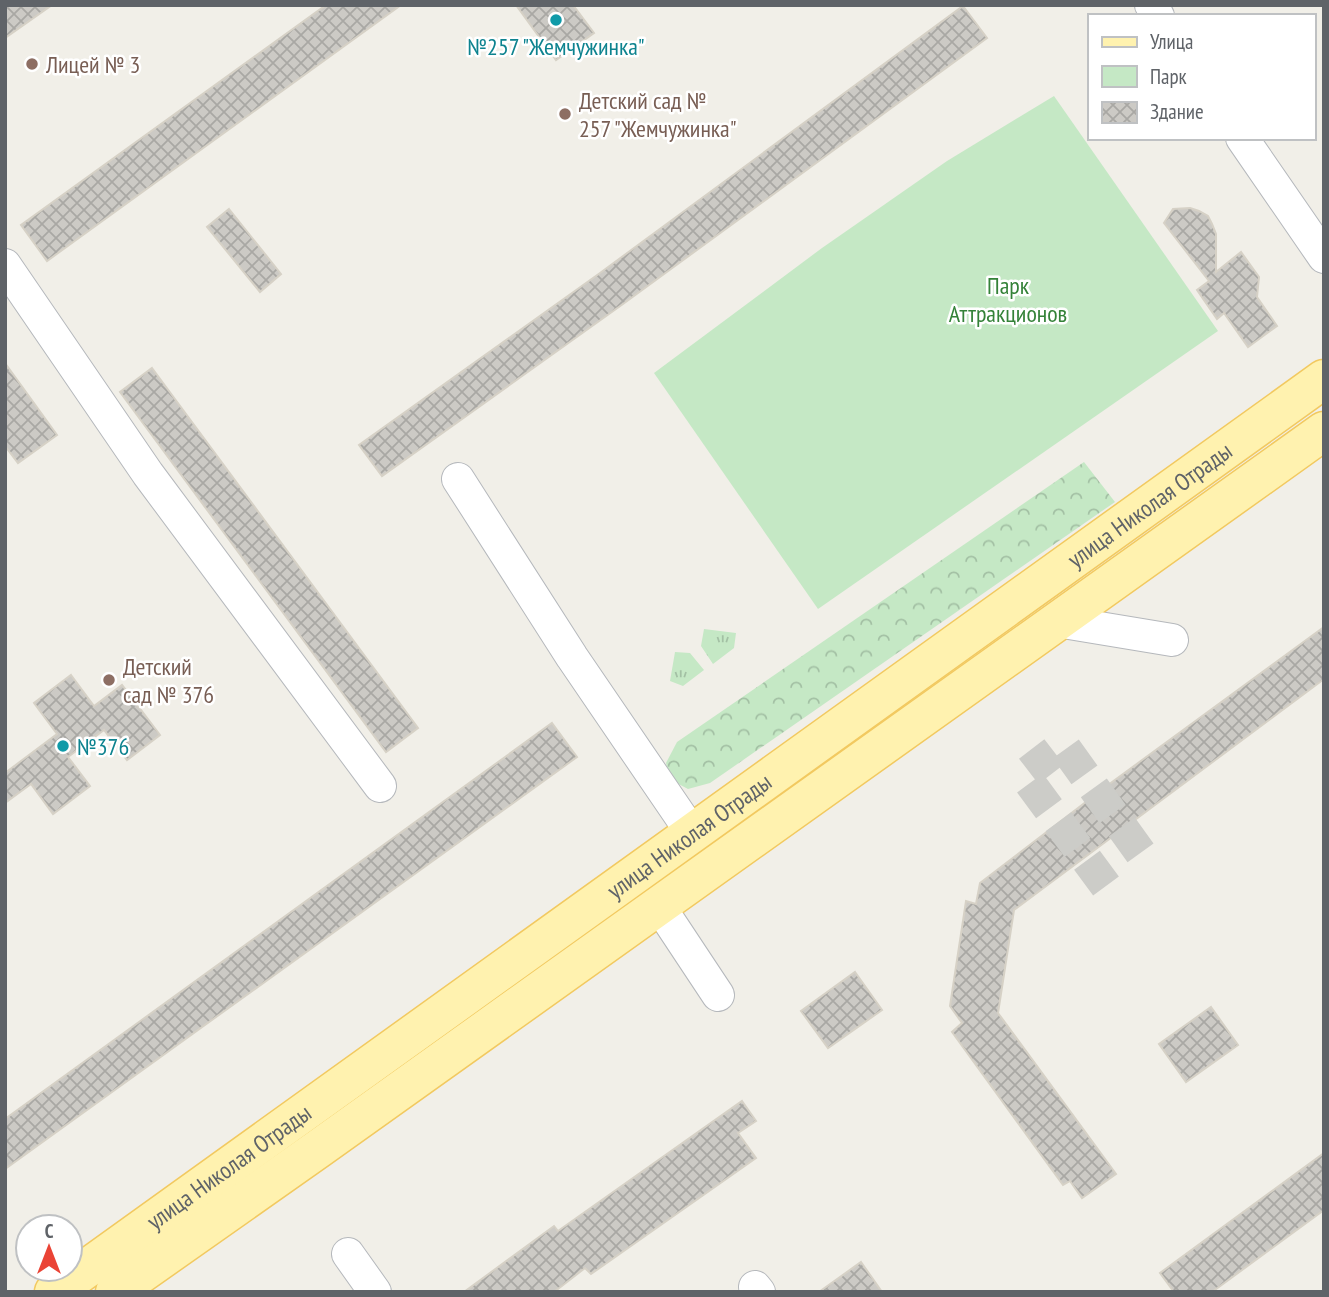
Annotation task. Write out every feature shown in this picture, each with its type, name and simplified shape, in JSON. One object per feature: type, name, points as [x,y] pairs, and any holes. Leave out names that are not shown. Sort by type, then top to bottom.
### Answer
[{"type":"main road","name":"улица Николая Отрады","points":[[54,1292],[1324,379]]},
{"type":"main road","name":"улица Николая Отрады","points":[[115,1292],[1324,431]]},
{"type":"street","points":[[1243,140],[1324,257]]},
{"type":"street","points":[[5,265],[148,474],[380,786]]},
{"type":"street","points":[[458,479],[572,657],[692,833]]},
{"type":"street","points":[[1057,621],[1172,640]]},
{"type":"street","points":[[659,906],[718,995]]},
{"type":"street","points":[[348,1254],[375,1292]]},
{"type":"green space","name":"Парк Аттракционов","points":[[1054,96],[1218,331],[818,609],[654,373],[822,248],[947,161]]},
{"type":"green space","points":[[1084,462],[1115,502],[710,783],[688,789],[671,780],[666,763],[677,742]]},
{"type":"green space","points":[[704,629],[736,633],[734,648],[713,664],[701,646]]},
{"type":"green space","points":[[675,652],[690,653],[704,670],[683,686],[670,681]]},
{"type":"building","points":[[5,5],[52,5],[5,38]]},
{"type":"building","points":[[326,5],[401,5],[47,261],[21,225]]},
{"type":"building","name":"№257 \"Жемчужинка\"","points":[[516,5],[573,5],[594,33],[556,60]]},
{"type":"building","points":[[963,6],[987,38],[382,476],[359,445],[600,273]]},
{"type":"building","points":[[1190,208],[1208,216],[1212,224],[1216,234],[1216,272],[1241,252],[1259,277],[1257,297],[1277,326],[1248,347],[1224,313],[1217,319],[1197,290],[1209,281],[1164,223],[1173,209]]},
{"type":"building","points":[[229,209],[281,274],[260,292],[207,227]]},
{"type":"building","points":[[5,363],[57,435],[18,463],[5,446]]},
{"type":"building","points":[[152,368],[418,728],[386,752],[120,392]]},
{"type":"building","points":[[1324,627],[1324,679],[1014,910],[998,1013],[1116,1174],[1082,1198],[1070,1181],[1063,1185],[952,1032],[962,1023],[950,1006],[966,901],[976,904],[980,883],[1108,785]]},
{"type":"building","name":"№376","points":[[71,675],[94,706],[122,685],[160,735],[127,760],[104,730],[68,757],[90,786],[53,814],[31,784],[5,803],[5,773],[57,734],[34,703]]},
{"type":"building","points":[[552,723],[577,757],[5,1169],[5,1119]]},
{"type":"building","points":[[855,972],[882,1010],[828,1048],[801,1011]]},
{"type":"building","points":[[1211,1007],[1238,1045],[1186,1082],[1159,1044]]},
{"type":"building","points":[[742,1101],[756,1121],[738,1133],[756,1158],[591,1274],[585,1268],[554,1292],[464,1292],[554,1226],[558,1231]]},
{"type":"building","points":[[1324,1153],[1324,1210],[1212,1292],[1174,1292],[1160,1273]]},
{"type":"building","points":[[861,1262],[882,1292],[819,1292]]},
{"type":"tunnel","points":[[1106,886],[1024,775],[1063,745],[1145,859]]},
{"type":"place","name":"№257 \"Жемчужинка\"","points":[[556,20]]},
{"type":"place","name":"Лицей № 3","points":[[32,64]]},
{"type":"place","name":"Детский сад № 257 \"Жемчужинка\"","points":[[565,114]]},
{"type":"place","name":"Детский сад № 376","points":[[109,680]]},
{"type":"place","name":"№376","points":[[63,746]]}]
